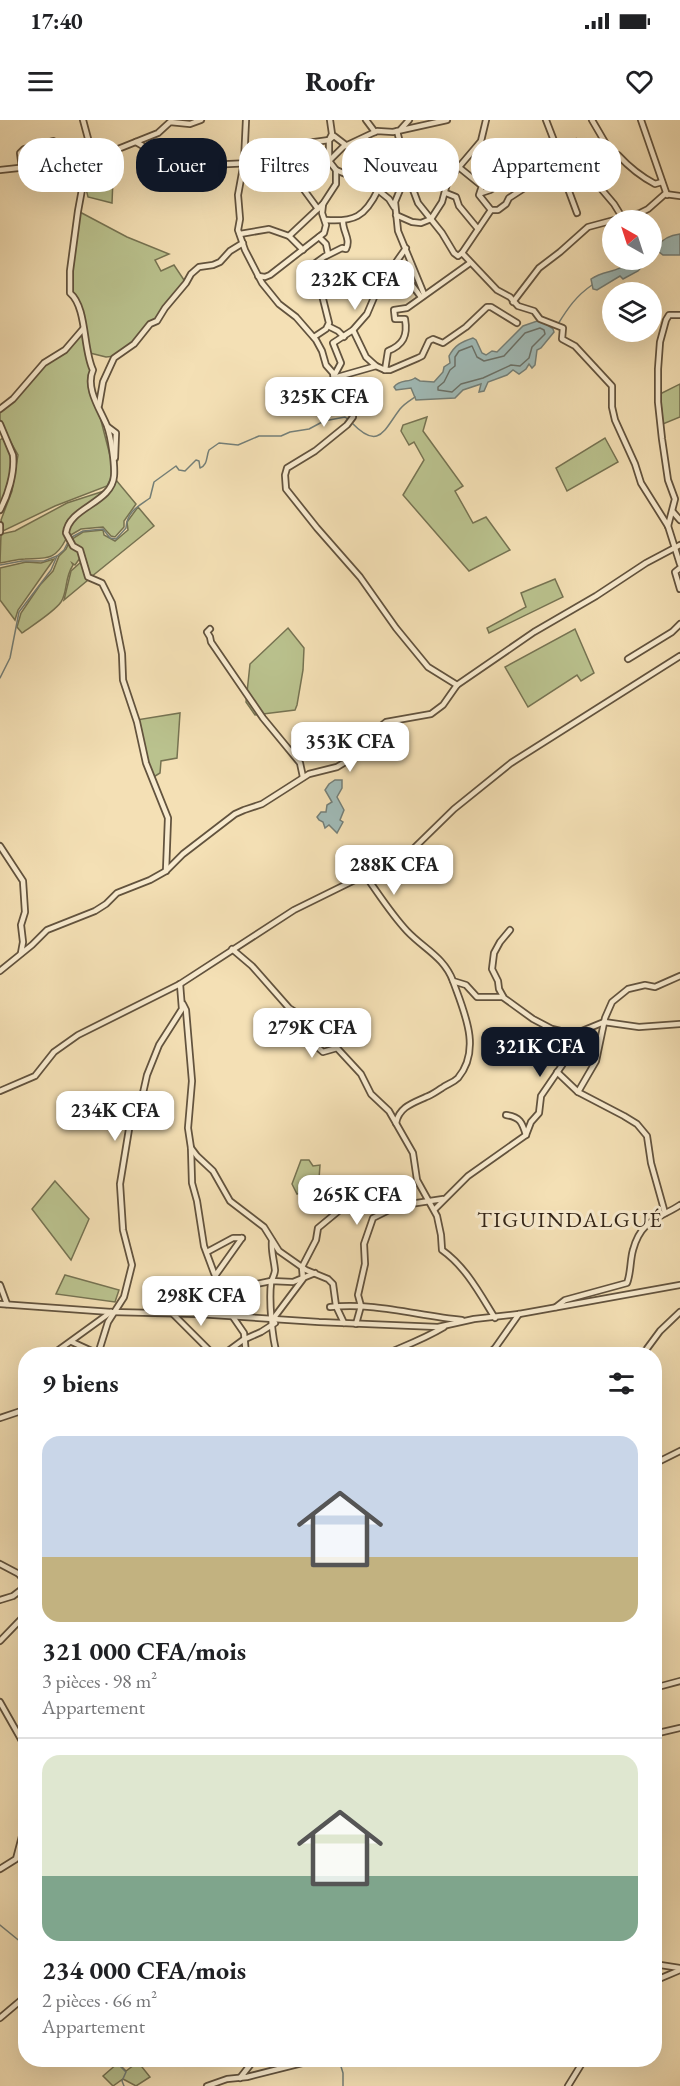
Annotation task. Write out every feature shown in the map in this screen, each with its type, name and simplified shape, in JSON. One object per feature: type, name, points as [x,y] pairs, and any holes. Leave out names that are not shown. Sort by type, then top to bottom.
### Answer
[{"type":"street","points":[[83,120],[90,146],[75,228],[70,292],[74,296],[89,353],[89,361],[93,370],[90,378],[106,425],[114,471],[113,482],[108,491],[68,522],[66,533],[73,546],[80,550],[88,577],[102,583],[112,603],[122,654],[123,680],[137,722],[146,763],[168,818],[166,871]]},
{"type":"street","points":[[146,138],[158,133],[170,122],[190,124],[201,120]]},
{"type":"street","points":[[245,138],[246,120]]},
{"type":"street","points":[[330,120],[332,134],[330,138]]},
{"type":"street","points":[[366,120],[375,132]]},
{"type":"street","points":[[399,131],[410,120]]},
{"type":"street","points":[[366,138],[375,132],[399,131],[447,120]]},
{"type":"street","points":[[459,166],[481,141],[486,120]]},
{"type":"street","points":[[546,120],[553,138]]},
{"type":"street","points":[[592,120],[603,138]]},
{"type":"street","points":[[642,120],[667,195]]},
{"type":"street","points":[[399,131],[400,138]]},
{"type":"street","points":[[330,139],[334,136],[342,143]]},
{"type":"street","points":[[124,147],[136,142]]},
{"type":"street","points":[[330,160],[342,150]]},
{"type":"street","points":[[621,158],[632,170],[649,181],[655,184],[662,182]]},
{"type":"street","points":[[330,162],[336,170],[342,172]]},
{"type":"street","points":[[459,168],[482,186],[479,195],[491,210]]},
{"type":"street","points":[[0,171],[18,169]]},
{"type":"street","points":[[289,236],[323,204],[336,184],[336,170]]},
{"type":"street","points":[[239,190],[238,230],[258,276],[279,304],[296,317],[314,337],[320,346],[326,365],[332,370],[336,387],[351,399],[353,418],[315,451],[286,469],[286,489],[360,577],[396,628],[428,667],[457,685]]},
{"type":"street","points":[[306,192],[318,209]]},
{"type":"street","points":[[326,220],[344,222],[351,220],[369,207],[377,192]]},
{"type":"street","points":[[380,192],[389,199],[396,212],[412,222],[421,223],[431,219],[446,193],[456,197],[459,206],[478,229]]},
{"type":"street","points":[[399,192],[396,198],[398,231],[423,295]]},
{"type":"street","points":[[414,192],[418,203],[458,256],[491,210]]},
{"type":"street","points":[[491,210],[498,210],[518,192]]},
{"type":"street","points":[[569,192],[577,213]]},
{"type":"street","points":[[604,192],[618,210]]},
{"type":"street","points":[[645,210],[662,195],[680,196]]},
{"type":"street","points":[[258,276],[270,275],[319,237],[326,228],[326,220],[322,213],[323,204]]},
{"type":"street","points":[[319,260],[342,248],[346,249],[348,239],[344,232],[344,222]]},
{"type":"street","points":[[513,302],[538,268],[554,258],[588,227],[602,223]]},
{"type":"street","points":[[240,234],[270,229],[289,236],[303,250]]},
{"type":"street","points":[[319,237],[326,244],[328,254],[310,267],[307,289],[321,291],[328,326]]},
{"type":"street","points":[[98,407],[103,382],[114,358],[134,344],[150,324],[157,321],[191,274],[199,267],[220,262],[230,251],[243,243]]},
{"type":"street","points":[[320,346],[333,344],[353,330],[370,309],[374,294],[406,248]]},
{"type":"street","points":[[462,253],[491,285],[510,297],[518,306],[534,311],[540,319],[563,328],[562,339],[575,346],[612,386],[612,408],[615,420],[635,464],[638,478],[678,546],[680,566],[675,572],[680,589]]},
{"type":"street","points":[[385,370],[388,351],[402,343],[406,332],[405,319],[395,319],[394,311],[407,308],[423,295],[444,284],[470,263]]},
{"type":"street","points":[[388,275],[409,281],[423,295]]},
{"type":"street","points":[[353,330],[363,352],[375,366],[390,370],[422,356],[429,341],[436,338],[441,344],[443,343],[466,327],[487,307],[491,307],[517,323]]},
{"type":"street","points":[[668,526],[675,499],[668,480],[659,414],[658,357],[666,320],[669,315],[680,315]]},
{"type":"street","points":[[314,337],[328,326]]},
{"type":"street","points":[[328,326],[344,337]]},
{"type":"street","points":[[0,409],[44,363],[65,350],[83,329]]},
{"type":"street","points":[[333,344],[341,363],[334,377]]},
{"type":"street","points":[[334,377],[375,366]]},
{"type":"street","points":[[0,424],[14,455],[14,460],[9,491],[0,510]]},
{"type":"street","points":[[106,425],[116,433],[116,458]]},
{"type":"street","points":[[673,512],[680,520]]},
{"type":"street","points":[[0,525],[0,532]]},
{"type":"street","points":[[0,971],[47,930],[95,911],[117,893],[166,871],[183,854],[235,814],[262,804],[303,777],[324,769],[338,767],[362,752],[386,722],[431,714],[443,705],[457,685],[534,632],[596,596],[646,562],[678,546]]},
{"type":"street","points":[[628,659],[672,632],[680,624]]},
{"type":"street","points":[[210,629],[207,632],[211,642],[263,718],[300,763],[303,777]]},
{"type":"street","points":[[0,1091],[35,1076],[54,1052],[86,1031],[180,984],[294,910],[365,874],[378,878],[394,870],[454,808],[503,769],[680,656]]},
{"type":"street","points":[[0,846],[22,881],[25,912],[21,925],[23,942],[21,953]]},
{"type":"street","points":[[365,874],[407,931],[440,958],[449,971],[468,1027],[471,1044],[469,1059],[454,1081],[434,1094],[410,1104],[400,1112],[396,1123]]},
{"type":"street","points":[[510,930],[500,942],[492,958],[492,969],[504,998],[528,1017],[552,1029],[569,1033],[582,1031],[604,1022],[639,1027],[680,1024]]},
{"type":"street","points":[[232,949],[252,966],[289,1008],[300,1015],[321,1052],[337,1048],[361,1074],[371,1094],[385,1106],[413,1153],[417,1182],[435,1209],[442,1250],[474,1283],[495,1318]]},
{"type":"street","points":[[578,1092],[596,1061],[604,1022],[612,1002],[628,989],[645,985],[655,987],[680,976]]},
{"type":"street","points":[[453,981],[466,986],[477,997],[504,998]]},
{"type":"street","points":[[180,984],[186,1010],[192,1072],[188,1128],[192,1182],[207,1252],[233,1317],[244,1333],[244,1347]]},
{"type":"street","points":[[100,1347],[113,1312],[124,1297],[132,1265],[123,1230],[120,1184],[130,1123],[133,1111],[143,1093],[159,1044],[176,1020],[183,1004]]},
{"type":"street","points":[[435,1209],[468,1176],[526,1135],[531,1122],[539,1115],[541,1096],[578,1042],[582,1031]]},
{"type":"street","points":[[557,1072],[578,1092],[637,1124],[647,1136],[651,1162],[665,1213]]},
{"type":"street","points":[[506,1115],[518,1118],[522,1122],[526,1135]]},
{"type":"street","points":[[191,1148],[213,1171],[230,1201],[260,1223],[279,1251],[333,1284],[336,1306],[344,1323]]},
{"type":"street","points":[[234,1347],[261,1332],[273,1322],[303,1279],[302,1267],[316,1240],[318,1228],[353,1199]]},
{"type":"street","points":[[356,1324],[361,1306],[358,1295],[365,1271],[364,1244],[372,1219],[397,1206],[443,1199]]},
{"type":"street","points":[[556,1307],[565,1300],[627,1283],[635,1243],[648,1224],[680,1205]]},
{"type":"street","points":[[207,1252],[233,1238],[242,1238],[215,1276]]},
{"type":"street","points":[[272,1241],[271,1251],[275,1272],[271,1281],[275,1347]]},
{"type":"street","points":[[231,1310],[238,1290],[252,1284],[271,1281],[293,1282],[315,1273]]},
{"type":"street","points":[[0,1285],[7,1304]]},
{"type":"street","points":[[330,1307],[361,1306],[397,1309],[431,1317],[468,1320],[495,1318],[680,1285]]},
{"type":"street","points":[[0,1304],[233,1317],[273,1322],[281,1320],[420,1327],[446,1326],[468,1320]]},
{"type":"street","points":[[64,1347],[113,1312]]},
{"type":"street","points":[[648,1347],[660,1331],[680,1312]]},
{"type":"street","points":[[173,1314],[206,1347]]},
{"type":"street","points":[[496,1347],[519,1314]]},
{"type":"street","points":[[402,1347],[422,1340],[446,1326]]},
{"type":"street","points":[[72,1342],[83,1347]]},
{"type":"street","points":[[0,1418],[18,1413]]},
{"type":"street","points":[[662,1460],[680,1451]]},
{"type":"street","points":[[0,1564],[18,1571]]},
{"type":"street","points":[[0,1600],[14,1596],[18,1592]]},
{"type":"street","points":[[0,1641],[18,1622]]},
{"type":"street","points":[[662,1686],[680,1682]]},
{"type":"street","points":[[0,1702],[18,1734]]},
{"type":"street","points":[[662,1732],[680,1728]]},
{"type":"street","points":[[0,1869],[16,1859],[18,1851]]},
{"type":"street","points":[[662,1966],[680,1969]]},
{"type":"street","points":[[662,1979],[680,1969]]},
{"type":"street","points":[[0,2018],[18,2003]]},
{"type":"street","points":[[240,2078],[250,2067]]},
{"type":"street","points":[[207,2086],[227,2079],[264,2073],[281,2067]]},
{"type":"street","points":[[568,2086],[580,2067]]},
{"type":"green space","points":[[87,192],[112,192],[112,203],[88,197]]},
{"type":"green space","points":[[78,211],[127,237],[169,254],[155,260],[161,271],[174,265],[186,283],[140,337],[116,356],[106,357],[90,353],[93,370],[90,378],[114,471],[107,486],[55,506],[3,531],[1,520],[12,491],[18,455],[0,423],[0,409],[13,399],[44,363],[61,353],[83,329],[82,318],[70,293]]},
{"type":"green space","points":[[680,384],[680,417],[663,424],[660,394]]},
{"type":"green space","points":[[427,417],[423,431],[463,486],[455,491],[473,523],[486,517],[510,550],[469,571],[403,495],[424,460],[414,442],[409,445],[401,431],[403,425]]},
{"type":"green space","points":[[3,438],[12,459],[0,506],[0,440]]},
{"type":"green space","points":[[605,438],[618,462],[567,491],[556,468]]},
{"type":"green space","points":[[116,480],[136,504],[124,521],[124,527],[115,537],[103,527],[81,529],[69,536],[70,523],[110,492]]},
{"type":"green space","points":[[104,491],[67,521],[63,532],[66,539],[54,555],[0,563],[1,534],[15,531],[67,503]]},
{"type":"green space","points":[[138,507],[154,526],[91,577],[82,548],[74,544],[72,539],[83,532],[103,530],[104,535],[115,541],[128,530],[127,522]]},
{"type":"green space","points":[[69,543],[78,550],[80,558],[75,565],[72,563],[61,602],[22,633],[17,627],[21,613],[40,585],[53,571],[59,556]]},
{"type":"green space","points":[[54,559],[18,610],[15,620],[0,600],[0,568],[26,562],[41,563]]},
{"type":"green space","points":[[81,562],[88,580],[64,600],[71,571]]},
{"type":"green space","points":[[555,579],[563,597],[489,633],[487,628],[526,607],[521,593]]},
{"type":"green space","points":[[288,628],[304,648],[297,705],[295,710],[255,715],[246,702],[250,664]]},
{"type":"green space","points":[[575,629],[594,673],[581,681],[577,675],[528,707],[505,667]]},
{"type":"green space","points":[[180,713],[177,758],[161,761],[160,773],[152,778],[136,720]]},
{"type":"green space","points":[[301,1160],[309,1160],[313,1166],[320,1165],[319,1179],[324,1181],[324,1184],[305,1182],[303,1192],[297,1194],[292,1184]]},
{"type":"green space","points":[[55,1181],[89,1219],[71,1260],[32,1209]]},
{"type":"green space","points":[[65,1275],[119,1290],[115,1302],[56,1294]]},
{"type":"green space","points":[[113,2067],[122,2067],[126,2071],[131,2067],[142,2067],[150,2077],[136,2086],[123,2079],[113,2086],[103,2076]]},
{"type":"water","points":[[680,234],[680,255],[663,255],[662,241]]},
{"type":"water","points":[[616,270],[639,270],[623,279],[620,276],[610,282],[602,282],[602,287],[597,290],[593,289],[591,279]]},
{"type":"water","points":[[540,320],[554,332],[537,350],[535,365],[532,368],[529,364],[519,374],[513,370],[507,375],[488,382],[484,391],[479,392],[481,384],[463,390],[455,398],[416,400],[411,388],[396,390],[394,387],[415,378],[420,381],[434,382],[443,372],[444,367],[450,363],[449,356],[454,349],[465,341],[473,338],[476,340],[482,353],[486,355],[492,351],[497,352],[523,326]]},
{"type":"water","points":[[335,780],[342,780],[342,788],[337,797],[344,810],[340,820],[343,822],[337,833],[329,825],[325,828],[323,822],[317,817],[321,812],[326,812],[327,805],[332,802],[325,790]]},
{"type":"waterway","points":[[558,324],[581,293],[592,285]]},
{"type":"waterway","points":[[352,423],[369,436],[380,434],[402,407],[415,397]]},
{"type":"waterway","points":[[70,538],[83,531],[103,529],[110,538],[116,539],[126,528],[131,513],[150,498],[154,482],[176,466],[179,470],[185,471],[196,460],[199,461],[200,468],[203,467],[209,450],[219,443],[238,445],[259,436],[281,436],[309,429],[324,421],[345,417],[349,420]]},
{"type":"waterway","points":[[0,565],[22,561],[44,561],[57,556],[68,542]]},
{"type":"waterway","points":[[0,678],[10,658],[19,612],[51,570],[57,556]]},
{"type":"waterway","points":[[0,1925],[18,1940]]},
{"type":"waterway","points":[[121,2067],[126,2072],[122,2081],[124,2086]]},
{"type":"waterway","points":[[341,2067],[343,2086]]},
{"type":"district","name":"TIGUINDALGUÉ","points":[[570,1219]]}]
